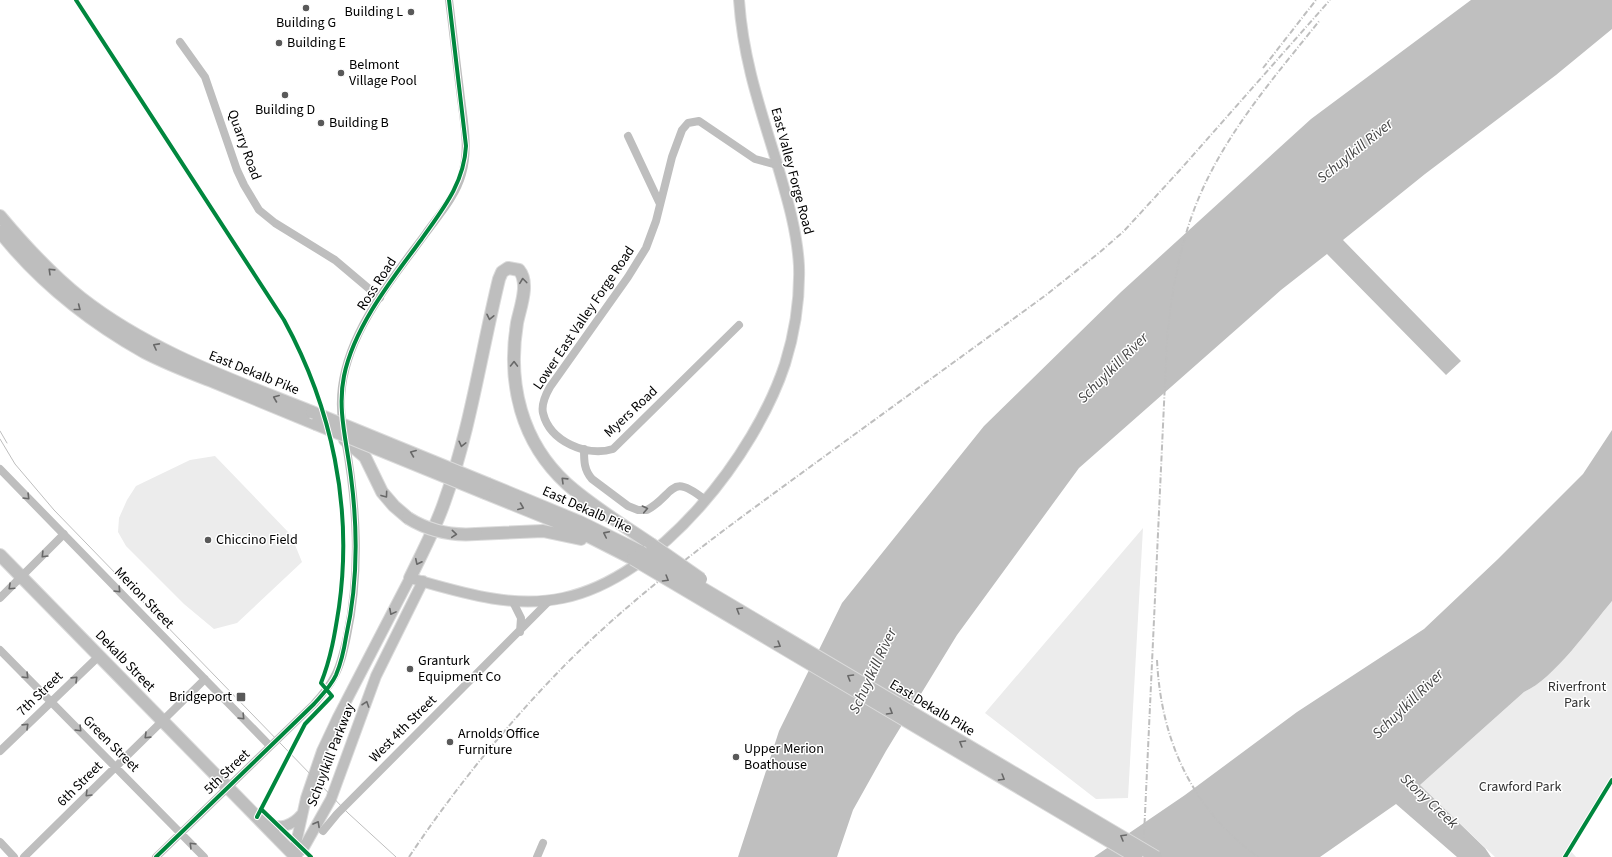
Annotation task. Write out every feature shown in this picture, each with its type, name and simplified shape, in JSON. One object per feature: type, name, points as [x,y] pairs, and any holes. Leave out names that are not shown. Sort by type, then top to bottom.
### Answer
[{"type":"highway","name":"East Dekalb Pike","points":[[0,216],[32,254],[55,276],[81,298],[120,325],[188,362],[314,418]]},
{"type":"highway","name":"East Dekalb Pike","points":[[0,232],[20,255],[64,297],[90,318],[131,344],[167,363],[314,418],[486,488],[580,522],[1136,857]]},
{"type":"highway","points":[[410,578],[437,521],[450,487],[464,435],[499,279],[502,272],[508,268],[519,270],[524,282],[515,339],[514,378],[519,406],[532,438],[553,469],[568,484],[596,506],[703,580],[709,592]]},
{"type":"highway","points":[[345,440],[365,457],[382,492],[394,506],[408,518],[426,528],[446,533],[476,534],[533,530],[552,532],[579,539],[591,538]]},
{"type":"highway","name":"East Dekalb Pike","points":[[486,488],[591,538],[637,556],[709,592],[1156,857]]},
{"type":"highway","name":"Dekalb Street","points":[[0,555],[23,576],[99,656],[295,856]]},
{"type":"main road","name":"East Valley Forge Road","points":[[410,578],[476,596],[513,602],[550,600],[588,591],[624,574],[659,548],[705,500],[731,466],[762,416],[782,371],[794,328],[799,294],[798,256],[792,218],[748,68],[739,0]]},
{"type":"main road","name":"Schuylkill Parkway","points":[[295,856],[296,842],[302,814],[315,770],[329,734],[410,578]]},
{"type":"main road","name":"Schuylkill Parkway","points":[[295,856],[303,849],[331,799],[376,676],[423,581]]},
{"type":"main road","points":[[265,825],[277,827],[286,826],[294,822],[302,814]]},
{"type":"street","name":"Ross Road","points":[[314,704],[330,685],[339,666],[353,598],[356,524],[341,409],[343,377],[347,362],[357,337],[380,298],[447,204],[459,181],[465,161],[466,146],[463,113],[449,0]]},
{"type":"street","name":"Quarry Road","points":[[180,42],[205,77],[237,170],[259,210],[275,223],[335,260],[380,298]]},
{"type":"street","name":"Lower East Valley Forge Road","points":[[584,449],[562,440],[553,432],[543,413],[545,396],[638,262],[652,234],[676,146],[684,126],[691,121],[703,123],[755,159],[777,165]]},
{"type":"street","points":[[628,136],[660,204]]},
{"type":"street","name":"Myers Road","points":[[584,449],[605,451],[613,449],[621,443],[739,325]]},
{"type":"street","points":[[584,449],[584,463],[587,474],[633,509],[647,510],[670,490],[677,486],[691,489],[705,500]]},
{"type":"street","name":"Merion Street","points":[[0,469],[270,746]]},
{"type":"street","points":[[0,598],[64,534]]},
{"type":"street","name":"West 4th Street","points":[[323,831],[337,814],[520,632],[550,600]]},
{"type":"street","points":[[513,602],[521,618],[520,632]]},
{"type":"street","name":"Green Street","points":[[0,650],[204,857]]},
{"type":"street","name":"7th Street","points":[[0,751],[99,656]]},
{"type":"street","name":"6th Street","points":[[24,857],[205,679]]},
{"type":"street","name":"5th Street","points":[[156,857],[314,704]]},
{"type":"street","points":[[0,842],[14,857]]},
{"type":"street","points":[[536,857],[542,843]]},
{"type":"green space","name":"Chiccino Field","points":[[215,456],[291,535],[302,562],[237,623],[214,629],[184,604],[126,546],[118,532],[119,518],[127,500],[136,486],[190,460]]},
{"type":"green space","points":[[1143,528],[1128,798],[1096,799],[985,713]]},
{"type":"green space","name":"Crawford Park","points":[[1612,601],[1612,775],[1568,848],[1576,857],[1495,857],[1420,785],[1524,692],[1547,676],[1571,651]]},
{"type":"water","name":"Schuylkill River","points":[[1471,0],[1612,0],[1612,29],[1556,75],[1425,174],[1343,240],[1461,361],[1446,375],[1327,254],[1281,290],[1079,468],[957,635],[886,751],[853,810],[837,857],[738,857],[779,731],[842,603],[984,426],[1121,292],[1311,119]]},
{"type":"water","points":[[1612,430],[1612,601],[1571,651],[1547,676],[1524,692],[1420,785],[1485,848],[1491,857],[1457,857],[1396,804],[1320,857],[1094,857],[1185,795],[1297,712],[1424,629],[1498,559],[1583,474]]},
{"type":"tram line","points":[[0,431],[7,443]]},
{"type":"tram line","points":[[0,439],[15,464],[54,510],[348,813],[396,857]]},
{"type":"railway","points":[[1263,68],[1316,0]]},
{"type":"railway","points":[[409,857],[464,781],[523,709],[593,638],[621,613],[708,542],[1046,295],[1100,252],[1124,231],[1179,171],[1330,0]]},
{"type":"railway","points":[[1143,857],[1167,339],[1174,284],[1187,230],[1193,212],[1211,171],[1224,148],[1254,104],[1320,20]]},
{"type":"railway","points":[[1157,660],[1165,718],[1173,745],[1184,771],[1198,795],[1215,817],[1235,838],[1258,857]]},
{"type":"cycle path","points":[[76,0],[284,320],[301,353],[315,388],[335,459],[343,532],[343,570],[334,636],[330,655],[321,683],[332,696],[305,724],[257,817]]},
{"type":"cycle path","points":[[156,857],[314,704],[332,683],[336,675],[343,652],[350,617],[356,557],[355,517],[342,414],[342,389],[344,376],[356,340],[375,304],[444,207],[451,196],[461,172],[466,146],[449,0]]},
{"type":"cycle path","points":[[1565,857],[1612,780]]},
{"type":"cycle path","points":[[261,809],[311,857]]},
{"type":"place","name":"Building G","points":[[306,8]]},
{"type":"place","name":"Building L","points":[[411,12]]},
{"type":"place","name":"Building E","points":[[279,43]]},
{"type":"place","name":"Belmont Village Pool","points":[[341,73]]},
{"type":"place","name":"Building D","points":[[285,95]]},
{"type":"place","name":"Building B","points":[[321,123]]},
{"type":"place","name":"Chiccino Field","points":[[208,540]]},
{"type":"place","name":"Granturk Equipment Co","points":[[410,669]]},
{"type":"place","name":"Bridgeport","points":[[241,697]]},
{"type":"place","name":"Arnolds Office Furniture","points":[[450,742]]},
{"type":"place","name":"Upper Merion Boathouse","points":[[736,757]]},
{"type":"park label","name":"Riverfront Park","points":[[1577,696]]},
{"type":"water label","name":"Stony Creek","points":[[1429,801]]}]
